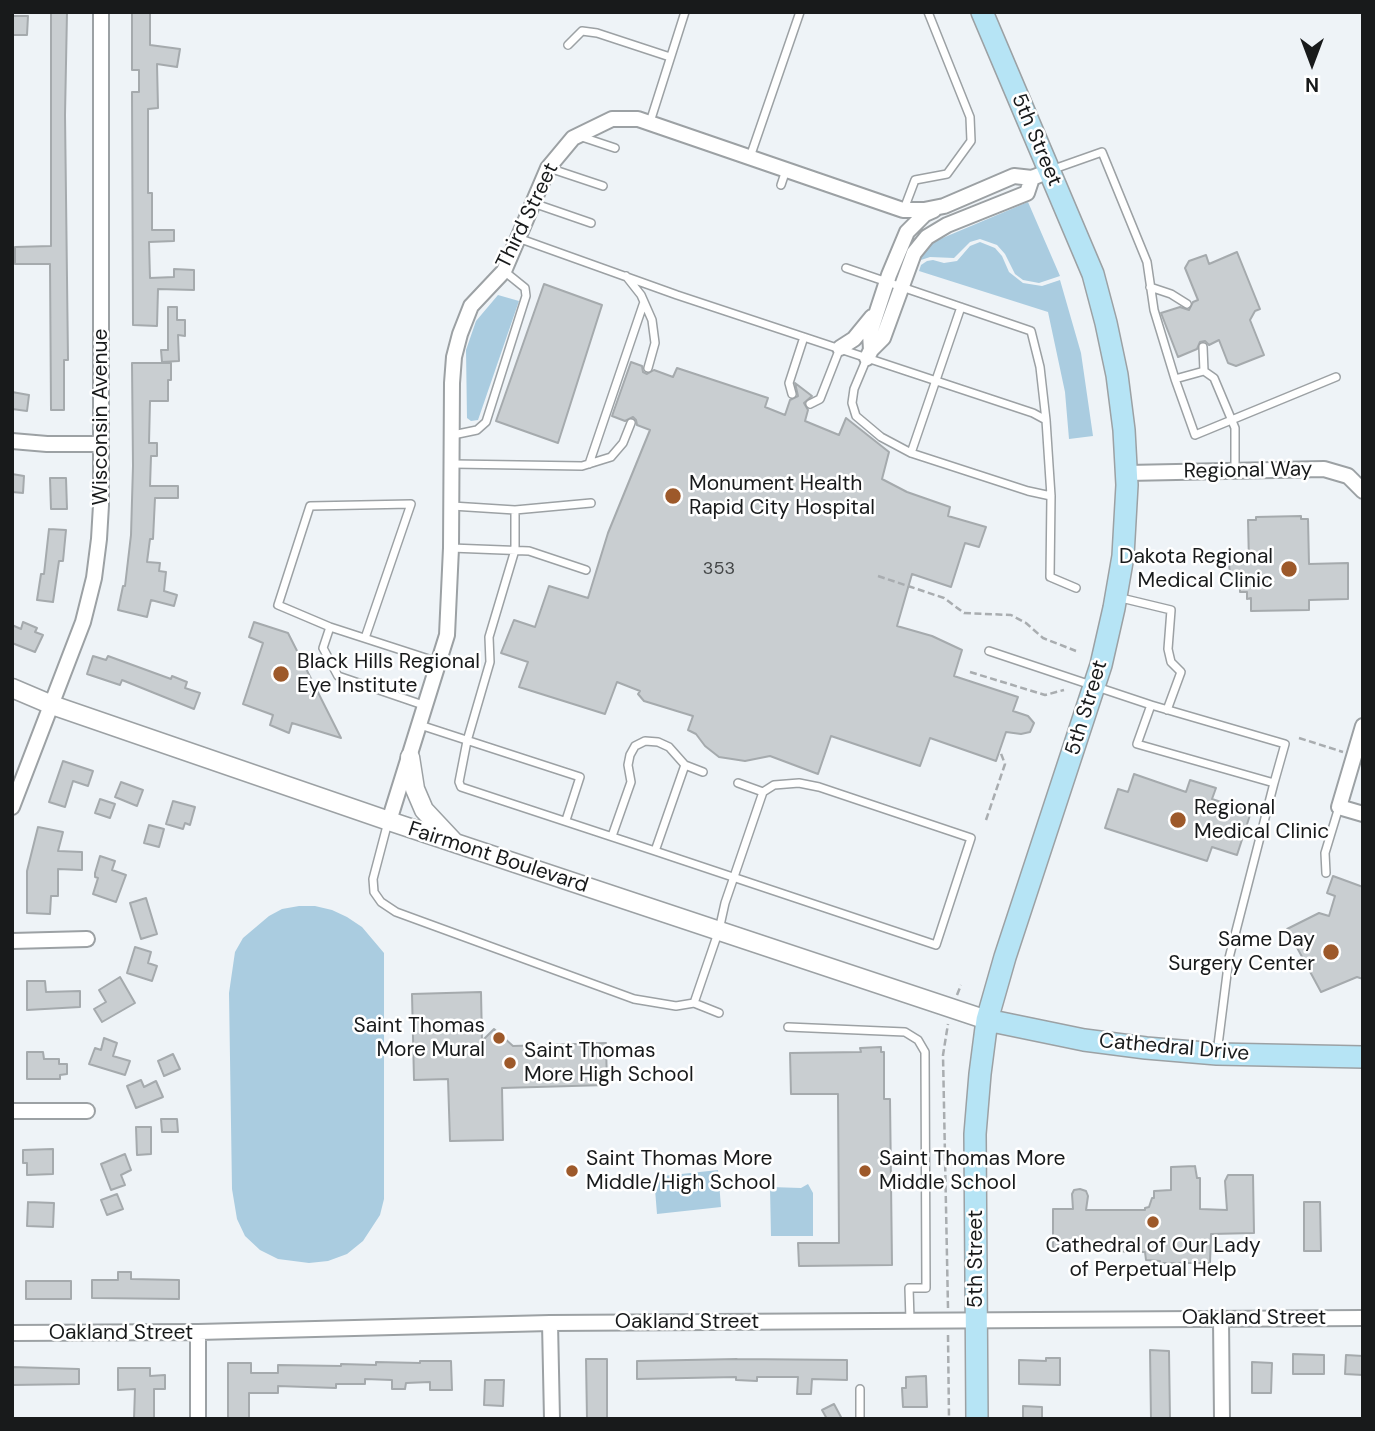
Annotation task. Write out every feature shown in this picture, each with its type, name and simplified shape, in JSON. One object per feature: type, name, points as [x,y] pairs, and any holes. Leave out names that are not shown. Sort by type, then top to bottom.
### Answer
[{"type":"main road","name":"5th Street","points":[[977,1419],[975,1134],[979,1074],[987,1020],[1005,957],[1095,687],[1116,597],[1125,533],[1127,473],[1121,400],[1106,323],[1084,251],[1040,174],[982,12]]},
{"type":"main road","name":"Cathedral Drive","points":[[987,1020],[1084,1040],[1217,1054],[1363,1057]]},
{"type":"street","name":"Wisconsin Avenue","points":[[12,807],[83,622],[94,578],[101,505],[101,12]]},
{"type":"street","name":"Third Street","points":[[388,821],[447,635],[453,464],[452,383],[454,357],[460,334],[471,306],[504,271],[548,168],[578,135],[612,119],[638,119],[903,209],[923,210],[942,206],[1014,176],[1040,174]]},
{"type":"street","points":[[840,348],[854,339],[876,313],[927,237],[947,225],[1027,193],[1040,174]]},
{"type":"street","points":[[869,354],[883,338],[907,232],[925,214],[942,206]]},
{"type":"street","points":[[903,209],[917,222],[947,225]]},
{"type":"street","points":[[869,354],[870,333],[876,313]]},
{"type":"street","points":[[12,441],[101,444]]},
{"type":"street","name":"Regional Way","points":[[1127,473],[1324,469],[1348,476],[1363,491]]},
{"type":"street","name":"Fairmont Boulevard","points":[[12,688],[52,705],[388,821],[987,1020]]},
{"type":"street","points":[[1363,726],[1339,807],[1363,814]]},
{"type":"street","points":[[410,757],[415,789],[424,810],[457,844]]},
{"type":"street","points":[[12,941],[87,939]]},
{"type":"street","points":[[12,1111],[87,1111]]},
{"type":"street","name":"Oakland Street","points":[[12,1333],[198,1332],[550,1323],[1363,1318]]},
{"type":"street","points":[[1221,1319],[1222,1419]]},
{"type":"street","points":[[550,1323],[552,1419]]},
{"type":"street","points":[[198,1332],[198,1419]]},
{"type":"lane","points":[[650,122],[685,12]]},
{"type":"lane","points":[[750,157],[800,12]]},
{"type":"lane","points":[[903,209],[915,180],[947,174],[971,141],[970,117],[928,12]]},
{"type":"lane","points":[[568,45],[582,31],[597,33],[670,57]]},
{"type":"lane","points":[[578,135],[615,148]]},
{"type":"lane","points":[[1040,174],[1102,152],[1146,262],[1154,310],[1195,435],[1336,377]]},
{"type":"lane","points":[[548,168],[603,186]]},
{"type":"lane","points":[[781,185],[786,170]]},
{"type":"lane","points":[[533,203],[591,223]]},
{"type":"lane","points":[[518,238],[804,337],[869,354],[1046,420]]},
{"type":"lane","points":[[846,268],[1031,331],[1040,367],[1046,420],[1051,496],[1051,577],[1076,588]]},
{"type":"lane","points":[[453,435],[478,430],[486,422],[526,296],[525,288],[504,271]]},
{"type":"lane","points":[[626,276],[644,302],[652,320],[655,343],[648,368]]},
{"type":"lane","points":[[1150,287],[1171,294],[1187,304]]},
{"type":"lane","points":[[589,464],[644,302]]},
{"type":"lane","points":[[911,453],[961,307]]},
{"type":"lane","points":[[792,394],[789,383],[804,337]]},
{"type":"lane","points":[[1203,347],[1204,371]]},
{"type":"lane","points":[[810,404],[820,400],[840,348]]},
{"type":"lane","points":[[869,354],[854,389],[852,403],[856,416],[881,437],[911,453],[1051,496]]},
{"type":"lane","points":[[1175,379],[1204,371]]},
{"type":"lane","points":[[1204,371],[1214,378],[1235,428],[1235,471]]},
{"type":"lane","points":[[453,464],[582,466],[611,457],[623,443],[631,423]]},
{"type":"lane","points":[[452,506],[515,510],[591,502]]},
{"type":"lane","points":[[365,638],[411,504],[310,506],[278,605],[330,627],[440,663]]},
{"type":"lane","points":[[515,510],[515,550],[489,637],[490,662],[467,741],[459,782],[461,787],[566,820],[655,851],[734,876],[936,945],[971,838],[819,787],[799,783],[774,785],[763,792],[734,876],[724,904],[719,930],[694,1003]]},
{"type":"lane","points":[[451,548],[529,551],[586,570]]},
{"type":"lane","points":[[1116,597],[1171,610],[1168,649],[1171,663],[1181,672],[1167,710]]},
{"type":"lane","points":[[330,627],[323,648],[338,676],[426,706]]},
{"type":"lane","points":[[989,651],[1151,705],[1285,744],[1229,958],[1217,1054]]},
{"type":"lane","points":[[1151,705],[1138,744],[1274,783]]},
{"type":"lane","points":[[420,726],[580,777],[566,820]]},
{"type":"lane","points":[[612,836],[631,782],[629,755],[635,746],[645,741],[658,742],[669,747],[685,765],[703,772]]},
{"type":"lane","points":[[655,851],[685,765]]},
{"type":"lane","points":[[738,783],[763,792]]},
{"type":"lane","points":[[1326,873],[1325,853],[1339,807]]},
{"type":"lane","points":[[388,821],[373,878],[374,892],[381,902],[396,912],[634,999],[676,1006],[694,1003],[719,1013]]},
{"type":"lane","points":[[788,1027],[905,1032],[918,1040],[925,1052],[926,1288],[909,1289],[910,1320]]},
{"type":"lane","points":[[860,1389],[860,1419]]},
{"type":"path","points":[[878,576],[944,598],[964,613],[1011,615],[1026,623],[1043,638],[1076,651]]},
{"type":"path","points":[[970,672],[1045,695],[1064,690]]},
{"type":"path","points":[[1299,738],[1354,756]]},
{"type":"path","points":[[986,820],[1005,764],[1000,751]]},
{"type":"path","points":[[949,1419],[943,1055],[946,1030],[961,985]]},
{"type":"shaded area","points":[[1028,202],[1060,276],[1039,283],[1023,280],[1015,274],[997,245],[980,239],[970,242],[954,258],[930,257],[921,260],[917,265],[918,255],[933,242]]},
{"type":"shaded area","points":[[980,242],[995,248],[1009,272],[1023,283],[1042,286],[1060,280],[1081,353],[1093,436],[1069,439],[1065,392],[1048,312],[919,271],[921,265],[927,261],[957,261],[970,246]]},
{"type":"shaded area","points":[[498,295],[519,301],[478,420],[471,421],[467,418],[466,350],[476,321]]},
{"type":"shaded area","points":[[315,906],[347,917],[362,927],[384,953],[384,1199],[380,1215],[363,1241],[347,1254],[328,1261],[309,1263],[278,1259],[260,1250],[245,1236],[237,1219],[232,1189],[229,993],[235,952],[243,938],[269,916],[282,909]]},
{"type":"shaded area","points":[[718,1170],[721,1207],[657,1214],[654,1177]]},
{"type":"shaded area","points":[[808,1184],[813,1193],[813,1236],[771,1236],[770,1187],[801,1188]]},
{"type":"building","points":[[51,12],[67,12],[65,115],[68,360],[64,360],[64,410],[51,410],[50,264],[15,264],[15,247],[51,246]]},
{"type":"building","points":[[132,12],[150,12],[150,45],[180,49],[177,67],[157,64],[158,108],[148,109],[148,193],[152,193],[152,230],[174,230],[174,241],[149,242],[150,278],[174,277],[174,269],[194,270],[194,290],[158,289],[157,326],[133,325],[132,92],[139,92],[139,70],[132,70]]},
{"type":"building","points":[[12,16],[28,16],[27,35],[12,35]]},
{"type":"building","points":[[1237,252],[1260,309],[1255,311],[1250,320],[1264,355],[1236,366],[1228,363],[1219,340],[1209,345],[1205,341],[1200,342],[1197,349],[1178,357],[1161,313],[1180,307],[1189,310],[1193,302],[1198,300],[1185,268],[1189,261],[1206,255],[1209,264]]},
{"type":"building","points":[[544,284],[602,305],[558,443],[496,421]]},
{"type":"building","points":[[168,307],[177,307],[177,320],[185,320],[185,336],[178,335],[179,361],[162,362],[161,350],[168,350]]},
{"type":"building","name":"Monument Health Rapid City Hospital","points":[[631,362],[642,366],[643,372],[647,374],[654,370],[673,377],[677,368],[768,398],[765,407],[785,415],[790,400],[798,396],[795,383],[812,396],[804,403],[808,410],[805,421],[839,435],[846,418],[889,452],[882,479],[907,492],[950,507],[948,516],[986,527],[979,547],[965,543],[951,587],[912,574],[897,626],[932,636],[962,650],[954,676],[1018,697],[1013,711],[1028,716],[1034,723],[1030,732],[1006,732],[996,761],[930,738],[920,766],[831,736],[818,774],[770,756],[745,761],[719,757],[705,746],[696,734],[688,730],[693,716],[644,701],[638,694],[640,691],[617,682],[605,714],[519,687],[528,662],[501,653],[514,620],[535,627],[549,586],[588,598],[608,533],[650,430],[637,425],[633,417],[625,421],[612,416]]},
{"type":"building","points":[[132,363],[171,363],[168,401],[150,401],[149,443],[157,443],[157,456],[151,456],[150,486],[178,486],[178,498],[155,498],[153,539],[150,539],[147,562],[160,563],[159,571],[166,572],[164,591],[177,595],[174,606],[151,600],[147,617],[118,610],[125,586],[131,535]]},
{"type":"building","points":[[12,392],[29,395],[27,411],[12,409]]},
{"type":"building","points":[[12,474],[24,476],[23,493],[12,492]]},
{"type":"building","points":[[50,478],[66,478],[67,509],[51,509]]},
{"type":"building","name":"Dakota Regional Medical Clinic","points":[[1301,516],[1301,519],[1308,519],[1309,564],[1348,563],[1348,599],[1309,600],[1309,610],[1251,611],[1251,598],[1247,599],[1247,592],[1240,592],[1240,575],[1230,575],[1229,563],[1249,563],[1248,520],[1256,520],[1256,517]]},
{"type":"building","points":[[49,529],[66,530],[63,561],[59,561],[53,602],[37,600],[41,574],[44,574]]},
{"type":"building","points":[[23,622],[37,628],[35,632],[43,635],[35,652],[12,643],[12,625],[21,629]]},
{"type":"building","name":"Black Hills Regional Eye Institute","points":[[254,622],[288,633],[341,738],[292,723],[289,733],[270,725],[273,715],[243,704],[263,643],[249,637]]},
{"type":"building","points":[[93,656],[106,660],[108,656],[171,679],[172,676],[187,682],[185,688],[200,693],[194,709],[122,680],[120,685],[87,674]]},
{"type":"building","points":[[63,761],[93,771],[88,786],[73,781],[65,807],[49,802]]},
{"type":"building","name":"Regional Medical Clinic","points":[[1134,774],[1186,792],[1190,780],[1216,788],[1212,799],[1251,812],[1237,855],[1212,847],[1207,861],[1105,828],[1118,789],[1128,792]]},
{"type":"building","points":[[121,782],[143,790],[137,806],[115,797]]},
{"type":"building","points":[[100,799],[115,804],[110,818],[95,813]]},
{"type":"building","points":[[173,801],[195,807],[190,825],[185,823],[183,829],[166,824]]},
{"type":"building","points":[[149,825],[164,829],[159,847],[144,843]]},
{"type":"building","points":[[38,827],[63,832],[58,851],[82,852],[82,870],[58,869],[58,896],[51,896],[50,914],[27,913],[27,871]]},
{"type":"building","points":[[100,856],[115,861],[112,870],[126,875],[116,902],[93,894]]},
{"type":"building","name":"Same Day Surgery Center","points":[[1333,876],[1363,887],[1363,979],[1357,977],[1321,992],[1287,929],[1319,913],[1329,916],[1335,896],[1327,893]]},
{"type":"building","points":[[146,898],[157,934],[141,939],[130,903]]},
{"type":"building","points":[[135,947],[151,952],[148,963],[157,966],[152,981],[127,973]]},
{"type":"building","points":[[120,977],[135,1003],[102,1022],[94,1009],[106,1002],[99,990]]},
{"type":"building","points":[[27,981],[45,981],[46,992],[80,991],[80,1007],[27,1010]]},
{"type":"building","name":"Saint Thomas More High School","points":[[481,992],[482,1041],[494,1029],[513,1046],[606,1043],[607,1085],[502,1088],[503,1140],[450,1141],[448,1079],[414,1080],[412,994]]},
{"type":"building","points":[[104,1038],[117,1043],[113,1056],[130,1061],[125,1075],[89,1064],[95,1048],[101,1050]]},
{"type":"building","name":"Saint Thomas More Middle School","points":[[881,1047],[881,1052],[884,1052],[884,1099],[890,1099],[892,1265],[799,1266],[798,1243],[839,1243],[838,1094],[791,1094],[790,1053],[861,1052],[860,1048]]},
{"type":"building","points":[[27,1052],[43,1052],[44,1059],[59,1059],[59,1064],[67,1064],[67,1074],[60,1075],[60,1079],[27,1079]]},
{"type":"building","points":[[173,1054],[180,1069],[164,1076],[158,1061]]},
{"type":"building","points":[[141,1080],[144,1087],[156,1081],[163,1097],[136,1108],[127,1086]]},
{"type":"building","points":[[161,1119],[177,1119],[178,1132],[162,1132]]},
{"type":"building","points":[[136,1127],[151,1127],[151,1154],[137,1155]]},
{"type":"building","points":[[53,1149],[53,1174],[27,1175],[23,1150]]},
{"type":"building","points":[[125,1154],[131,1170],[121,1175],[125,1185],[111,1190],[101,1164]]},
{"type":"building","name":"Cathedral of Our Lady of Perpetual Help","points":[[1195,1166],[1197,1178],[1200,1178],[1200,1209],[1227,1210],[1225,1181],[1228,1175],[1253,1175],[1254,1233],[1211,1234],[1210,1263],[1160,1263],[1146,1260],[1145,1252],[1053,1250],[1053,1209],[1073,1209],[1074,1190],[1086,1191],[1086,1210],[1145,1210],[1154,1198],[1154,1191],[1171,1190],[1171,1167]]},
{"type":"building","points":[[117,1194],[123,1209],[107,1215],[101,1200]]},
{"type":"building","points":[[28,1202],[54,1203],[53,1227],[27,1226]]},
{"type":"building","points":[[1304,1202],[1320,1202],[1321,1251],[1304,1251]]},
{"type":"building","points":[[118,1272],[131,1272],[131,1279],[179,1280],[179,1299],[92,1298],[92,1280],[118,1280]]},
{"type":"building","points":[[26,1281],[71,1281],[71,1299],[26,1299]]},
{"type":"building","points":[[1150,1350],[1169,1351],[1170,1419],[1151,1419]]},
{"type":"building","points":[[1293,1354],[1324,1355],[1324,1374],[1293,1374]]},
{"type":"building","points":[[1346,1355],[1363,1356],[1363,1375],[1345,1374]]},
{"type":"building","points":[[1046,1358],[1060,1358],[1060,1385],[1019,1384],[1019,1360],[1046,1361]]},
{"type":"building","points":[[586,1359],[607,1359],[607,1419],[587,1419]]},
{"type":"building","points":[[847,1360],[847,1380],[812,1379],[811,1394],[797,1394],[798,1377],[757,1377],[757,1381],[736,1380],[736,1377],[637,1379],[637,1361]]},
{"type":"building","points":[[451,1361],[452,1390],[430,1390],[430,1382],[406,1383],[405,1389],[392,1389],[392,1380],[365,1379],[365,1384],[336,1384],[336,1388],[278,1386],[278,1393],[249,1393],[249,1419],[228,1419],[228,1363],[251,1363],[251,1373],[278,1373],[278,1365],[341,1366]]},
{"type":"building","points":[[1252,1362],[1272,1363],[1271,1393],[1252,1393]]},
{"type":"building","points":[[12,1367],[79,1369],[79,1384],[12,1385]]},
{"type":"building","points":[[118,1368],[150,1368],[150,1376],[165,1375],[165,1389],[154,1389],[154,1419],[134,1419],[135,1389],[118,1390]]},
{"type":"building","points":[[926,1376],[927,1407],[903,1407],[902,1388],[906,1388],[906,1377]]},
{"type":"building","points":[[485,1380],[504,1380],[503,1406],[484,1405]]},
{"type":"building","points":[[834,1404],[842,1419],[827,1419],[822,1410]]},
{"type":"building","points":[[1023,1406],[1042,1407],[1042,1419],[1023,1419]]},
{"type":"place","name":"Monument Health Rapid City Hospital","points":[[673,496]]},
{"type":"place","name":"Dakota Regional Medical Clinic","points":[[1289,569]]},
{"type":"place","name":"Black Hills Regional Eye Institute","points":[[281,674]]},
{"type":"place","name":"Regional Medical Clinic","points":[[1178,820]]},
{"type":"place","name":"Same Day Surgery Center","points":[[1331,952]]},
{"type":"place","name":"Saint Thomas More Mural","points":[[499,1038]]},
{"type":"place","name":"Saint Thomas More High School","points":[[510,1063]]},
{"type":"place","name":"Saint Thomas More Middle/High School","points":[[572,1171]]},
{"type":"place","name":"Saint Thomas More Middle School","points":[[865,1171]]},
{"type":"place","name":"Cathedral of Our Lady of Perpetual Help","points":[[1153,1222]]}]
